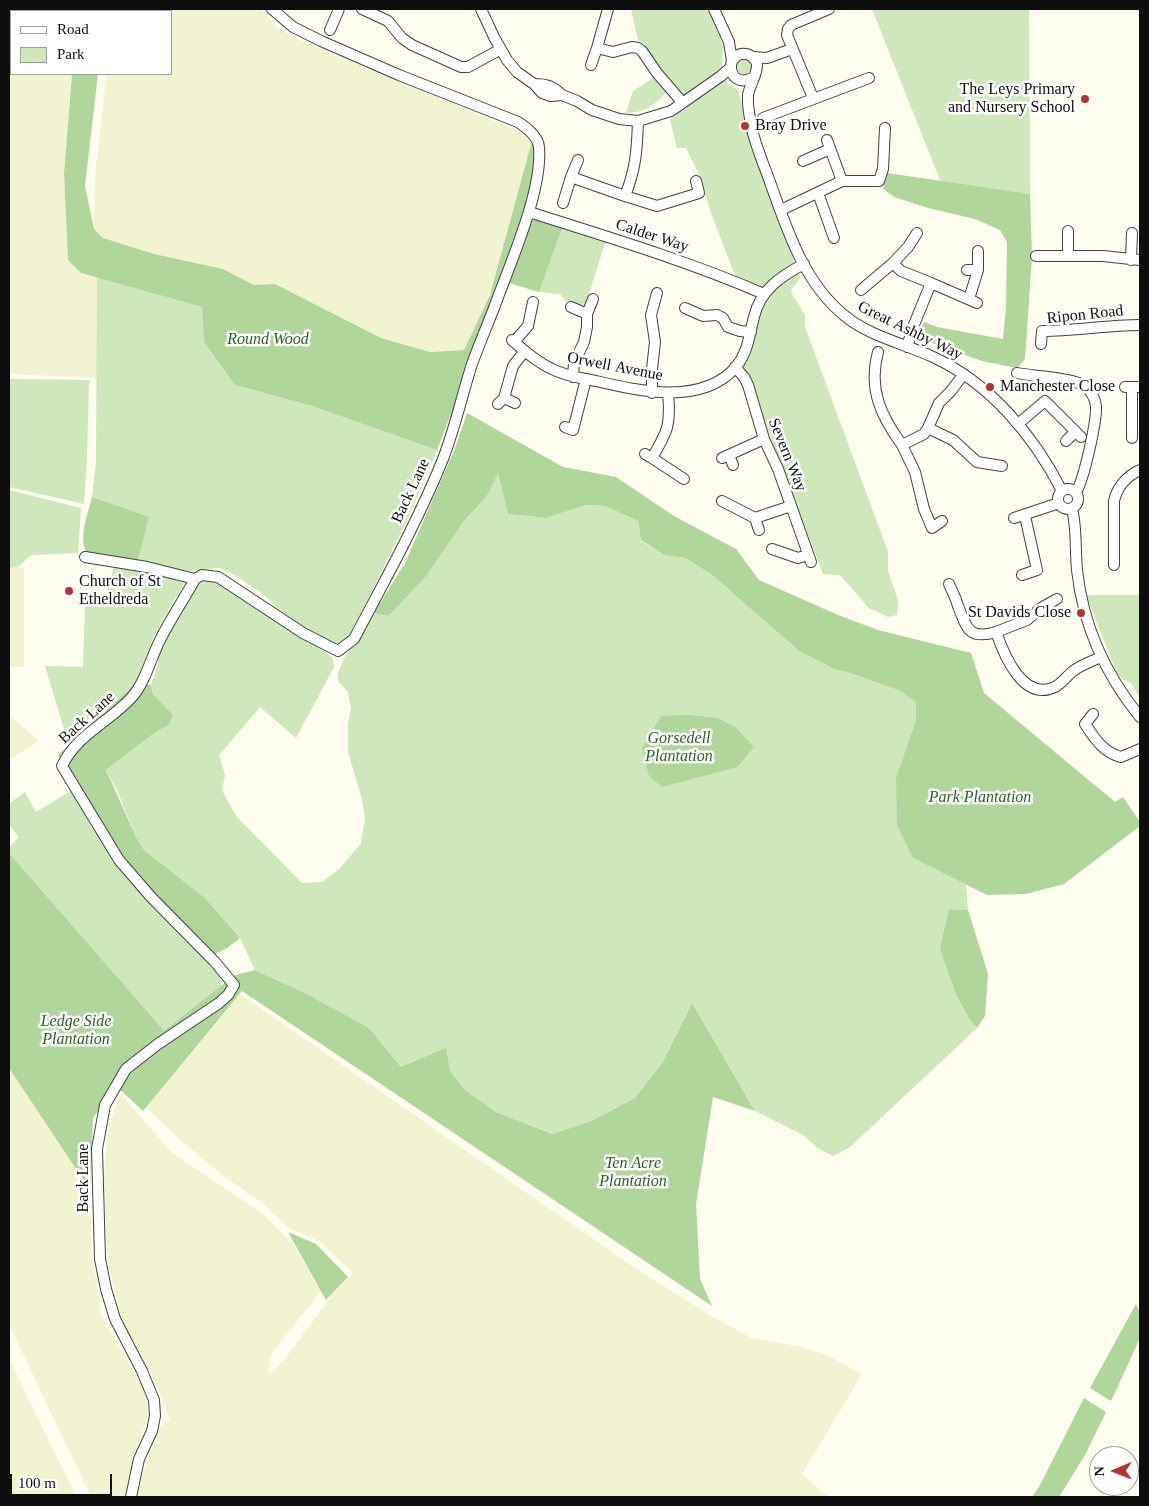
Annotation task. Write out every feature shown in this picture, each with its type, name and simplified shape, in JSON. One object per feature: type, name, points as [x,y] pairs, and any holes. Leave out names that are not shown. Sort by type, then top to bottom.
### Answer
[{"type":"street","points":[[272,9],[293,27],[321,41],[417,82],[505,116],[526,127],[535,137],[539,146],[535,184],[529,212]]},
{"type":"street","points":[[330,30],[339,9]]},
{"type":"street","points":[[362,9],[388,20],[402,38],[412,45],[461,67],[468,66],[501,49]]},
{"type":"street","points":[[481,9],[501,49],[518,72],[534,84],[554,87],[562,95],[606,115],[638,121],[671,111],[721,76],[756,72],[751,59]]},
{"type":"street","points":[[591,65],[608,9]]},
{"type":"street","name":"Great Ashby Way","points":[[714,9],[729,42],[738,73],[748,94],[752,131],[781,210],[804,264],[822,293],[844,316],[866,331],[942,361],[994,399],[1029,438],[1062,490]]},
{"type":"street","points":[[813,98],[787,35],[789,27],[829,9]]},
{"type":"street","name":"Great Ashby Way","points":[[729,42],[751,59]]},
{"type":"street","points":[[597,48],[613,52],[632,47],[638,48],[682,102]]},
{"type":"street","points":[[738,73],[737,56],[751,59],[767,58],[792,49]]},
{"type":"street","points":[[762,118],[869,78]]},
{"type":"street","points":[[625,196],[632,180],[637,156],[638,121]]},
{"type":"street","points":[[781,210],[842,181],[879,181],[888,140],[885,128]]},
{"type":"street","points":[[803,161],[829,145],[842,181]]},
{"type":"street","points":[[563,203],[570,177],[578,160]]},
{"type":"street","points":[[570,177],[657,206],[699,193]]},
{"type":"street","points":[[696,181],[703,204]]},
{"type":"street","points":[[818,193],[835,232]]},
{"type":"street","name":"Calder Way","points":[[529,212],[688,264],[764,294]]},
{"type":"street","name":"Back Lane","points":[[131,1497],[139,1459],[152,1431],[155,1416],[154,1400],[115,1319],[100,1258],[97,1150],[105,1105],[126,1070],[158,1044],[218,1003],[228,995],[234,985],[151,897],[119,860],[62,766],[67,755],[134,695],[161,638],[195,579],[202,575],[218,577],[304,633],[338,651],[354,639],[428,495],[444,457],[473,364],[529,212]]},
{"type":"street","points":[[1068,231],[1068,256]]},
{"type":"street","points":[[861,290],[893,263],[908,247],[917,232]]},
{"type":"street","points":[[1036,256],[1103,256],[1136,260],[1132,234]]},
{"type":"street","points":[[893,263],[901,270],[973,301],[978,270],[978,251]]},
{"type":"street","name":"Orwell Avenue","points":[[534,302],[528,326],[513,341],[524,352],[552,370],[573,377],[652,393],[668,393],[705,387],[724,378],[744,354],[756,310],[764,294],[776,282],[804,264]]},
{"type":"street","points":[[967,270],[978,270]]},
{"type":"street","points":[[907,347],[931,283]]},
{"type":"street","points":[[652,393],[655,342],[651,315],[657,293]]},
{"type":"street","points":[[573,377],[574,363],[584,342],[587,314],[593,299]]},
{"type":"street","points":[[571,307],[587,314]]},
{"type":"street","points":[[685,308],[703,316],[717,315],[723,318],[728,327],[751,332]]},
{"type":"street","name":"Ripon Road","points":[[1041,344],[1042,331],[1071,331],[1114,325],[1140,325]]},
{"type":"street","points":[[515,403],[501,401],[513,366],[524,352]]},
{"type":"street","points":[[878,352],[874,380],[885,421],[902,446],[915,472],[924,509],[932,528],[942,521]]},
{"type":"street","name":"Severn Way","points":[[735,367],[748,385],[764,439],[775,460],[810,559],[798,558],[772,549]]},
{"type":"street","points":[[1017,373],[1078,383],[1084,385],[1092,394],[1096,407],[1088,456],[1082,479],[1076,492],[1078,501],[1072,508],[1077,571],[1084,612],[1101,657],[1119,688],[1140,716]]},
{"type":"street","points":[[902,446],[920,436],[928,428],[939,403],[963,375]]},
{"type":"street","points":[[573,430],[586,379]]},
{"type":"street","points":[[1132,387],[1135,408],[1132,438]]},
{"type":"street","points":[[668,393],[670,416],[668,430],[649,456],[684,479]]},
{"type":"street","points":[[1018,424],[1045,400],[1078,434],[1066,440]]},
{"type":"street","points":[[928,428],[953,440],[977,462],[1002,466]]},
{"type":"street","points":[[734,466],[725,457],[764,439]]},
{"type":"street","points":[[1114,565],[1114,508],[1116,492],[1132,473],[1140,470]]},
{"type":"street","points":[[1072,508],[1063,508],[1059,503],[1058,496],[1062,490],[1069,489],[1076,492]]},
{"type":"street","points":[[722,501],[755,518],[760,530]]},
{"type":"street","points":[[1014,518],[1025,516],[1059,503]]},
{"type":"street","points":[[755,518],[791,506]]},
{"type":"street","points":[[1022,575],[1041,569],[1025,516]]},
{"type":"street","points":[[84,557],[147,566],[195,579]]},
{"type":"street","points":[[949,584],[967,628],[973,633],[980,634],[996,632],[1027,620],[1057,599]]},
{"type":"street","points":[[996,632],[1019,677],[1026,684],[1036,688],[1046,689],[1055,686],[1075,670],[1101,657]]},
{"type":"street","points":[[1093,714],[1080,724],[1110,754],[1121,757],[1140,749]]},
{"type":"green space","points":[[9,9],[80,9],[10,10],[10,75],[72,75],[64,174],[68,260],[81,273],[97,277],[97,378],[9,374]]},
{"type":"green space","points":[[261,9],[275,26],[295,38],[533,137],[490,295],[464,350],[430,352],[381,338],[275,284],[254,285],[223,269],[154,254],[103,238],[94,229],[95,174],[107,75],[172,75],[172,10],[112,10]]},
{"type":"green space","points":[[631,9],[708,9],[723,45],[722,64],[728,85],[738,89],[749,135],[800,278],[791,290],[792,294],[805,315],[805,327],[888,552],[888,571],[898,600],[897,615],[888,617],[869,608],[840,575],[823,574],[743,365],[756,332],[766,298],[736,278],[711,213],[700,176],[686,148],[677,148],[670,120],[687,108],[679,92],[651,62],[643,43],[638,40]]},
{"type":"green space","points":[[872,9],[1029,9],[1030,194],[951,184],[940,180]]},
{"type":"green space","points":[[741,60],[747,60],[751,67],[747,74],[741,74],[737,70],[737,64]]},
{"type":"green space","name":"Round Wood","points":[[72,75],[98,75],[85,186],[94,229],[103,238],[154,254],[223,269],[254,285],[275,284],[381,338],[430,352],[464,350],[490,295],[533,137],[536,153],[531,189],[510,262],[437,450],[312,406],[235,385],[204,342],[202,307],[81,273],[68,260],[64,174]]},
{"type":"green space","points":[[656,76],[667,92],[645,110],[626,113],[633,91]]},
{"type":"green space","points":[[887,173],[1030,194],[1032,256],[1025,359],[1017,368],[982,361],[918,338],[924,322],[937,327],[1003,339],[1006,307],[1007,242],[1000,230],[975,219],[928,208],[894,197],[883,189]]},
{"type":"green space","points":[[537,218],[563,226],[539,292],[509,283],[530,222]]},
{"type":"green space","points":[[563,226],[606,240],[586,303],[582,306],[565,300],[560,294],[539,292]]},
{"type":"green space","points":[[97,277],[202,307],[204,342],[235,385],[312,406],[437,450],[409,516],[348,639],[343,643],[332,644],[301,626],[264,595],[235,575],[219,568],[191,571],[137,563],[92,497],[96,461]]},
{"type":"green space","points":[[9,379],[89,380],[84,504],[9,487]]},
{"type":"green space","name":"Park Plantation","points":[[467,413],[563,467],[616,477],[674,516],[736,549],[759,580],[838,615],[878,630],[971,653],[984,693],[1115,802],[1123,797],[1140,822],[1140,826],[1064,884],[1026,894],[987,895],[913,858],[897,825],[896,777],[916,720],[916,702],[898,690],[834,669],[799,651],[711,574],[685,558],[664,555],[641,540],[638,521],[605,506],[586,505],[546,518],[508,514],[498,473],[487,496],[463,522],[426,576],[388,616],[374,613],[405,563],[454,451]]},
{"type":"green space","points":[[498,472],[508,514],[546,518],[586,505],[605,506],[638,521],[641,541],[664,555],[685,558],[711,574],[799,651],[834,669],[898,690],[916,702],[916,720],[896,777],[913,858],[966,884],[968,910],[949,909],[970,1020],[977,1028],[850,1147],[833,1156],[819,1149],[803,1135],[755,1111],[692,1003],[663,1062],[635,1098],[591,1121],[554,1134],[496,1112],[465,1090],[450,1071],[401,1067],[369,1028],[307,994],[255,970],[240,938],[204,897],[144,850],[136,837],[117,790],[106,770],[157,731],[169,725],[173,715],[153,694],[151,685],[158,664],[158,651],[197,586],[206,580],[222,580],[332,657],[334,667],[296,738],[260,707],[219,755],[225,775],[222,790],[236,816],[302,883],[322,882],[338,870],[361,844],[365,819],[362,799],[348,752],[348,724],[351,707],[348,692],[338,681],[338,672],[346,655],[374,613],[388,616],[463,522],[487,496]]},
{"type":"green space","points":[[9,490],[81,508],[78,553],[31,555],[18,567],[9,568]]},
{"type":"green space","points":[[92,497],[149,517],[137,563],[88,555],[83,542],[83,534]]},
{"type":"green space","points":[[114,566],[166,574],[184,583],[154,636],[135,684],[69,746],[45,666],[83,667],[85,604],[103,605]]},
{"type":"green space","points":[[18,567],[24,569],[24,667],[9,667],[9,568]]},
{"type":"green space","points":[[1086,595],[1140,595],[1140,698],[1131,683],[1123,680],[1117,673]]},
{"type":"green space","points":[[135,684],[151,685],[153,694],[173,715],[169,725],[157,731],[106,770],[136,837],[144,850],[204,897],[240,938],[227,948],[211,956],[144,886],[84,800],[58,755]]},
{"type":"green space","points":[[9,715],[39,741],[9,760]]},
{"type":"green space","name":"Gorsedell Plantation","points":[[688,715],[717,718],[735,727],[754,747],[737,767],[662,787],[649,776],[642,748],[661,716]]},
{"type":"green space","points":[[72,790],[92,828],[119,865],[220,975],[222,987],[164,1032],[9,853],[9,847],[19,837],[9,825],[9,804],[25,792],[36,812]]},
{"type":"green space","points":[[9,853],[164,1031],[235,975],[255,970],[307,994],[369,1028],[401,1067],[446,1048],[450,1071],[465,1090],[496,1112],[553,1134],[591,1121],[635,1098],[663,1062],[692,1003],[755,1111],[713,1097],[696,1204],[700,1279],[712,1306],[242,991],[143,1111],[116,1086],[93,1118],[90,1190],[9,1068]]},
{"type":"green space","points":[[949,909],[968,910],[988,974],[985,1016],[977,1028],[970,1020],[956,994],[940,949]]},
{"type":"green space","points":[[240,994],[635,1268],[711,1316],[752,1338],[802,1347],[826,1355],[862,1374],[802,1474],[828,1497],[137,1497],[144,1470],[160,1427],[170,1420],[152,1373],[120,1318],[107,1255],[104,1182],[107,1134],[120,1093],[172,1153],[263,1214],[291,1242],[321,1291],[271,1354],[268,1375],[284,1360],[331,1297],[353,1273],[319,1241],[289,1228],[260,1201],[226,1178],[179,1139],[146,1107]]},
{"type":"green space","points":[[9,1068],[90,1190],[91,1247],[102,1317],[143,1385],[148,1411],[132,1460],[125,1497],[91,1497],[9,1324]]},
{"type":"green space","points":[[288,1232],[316,1244],[348,1277],[326,1300]]},
{"type":"green space","points":[[1136,1304],[1140,1313],[1140,1338],[1111,1401],[1090,1388]]},
{"type":"green space","points":[[9,1358],[24,1390],[77,1497],[9,1497]]},
{"type":"green space","points":[[1084,1398],[1106,1412],[1085,1455],[1059,1497],[1032,1497],[1039,1487]]},
{"type":"place","name":"The Leys Primary and Nursery School","points":[[1085,99]]},
{"type":"place","name":"Bray Drive","points":[[745,126]]},
{"type":"place","name":"Manchester Close","points":[[990,387]]},
{"type":"place","name":"Church of St Etheldreda","points":[[69,591]]},
{"type":"place","name":"St Davids Close","points":[[1081,613]]},
{"type":"park label","name":"Ledge Side Plantation","points":[[76,1031]]},
{"type":"park label","name":"Ten Acre Plantation","points":[[633,1173]]}]
